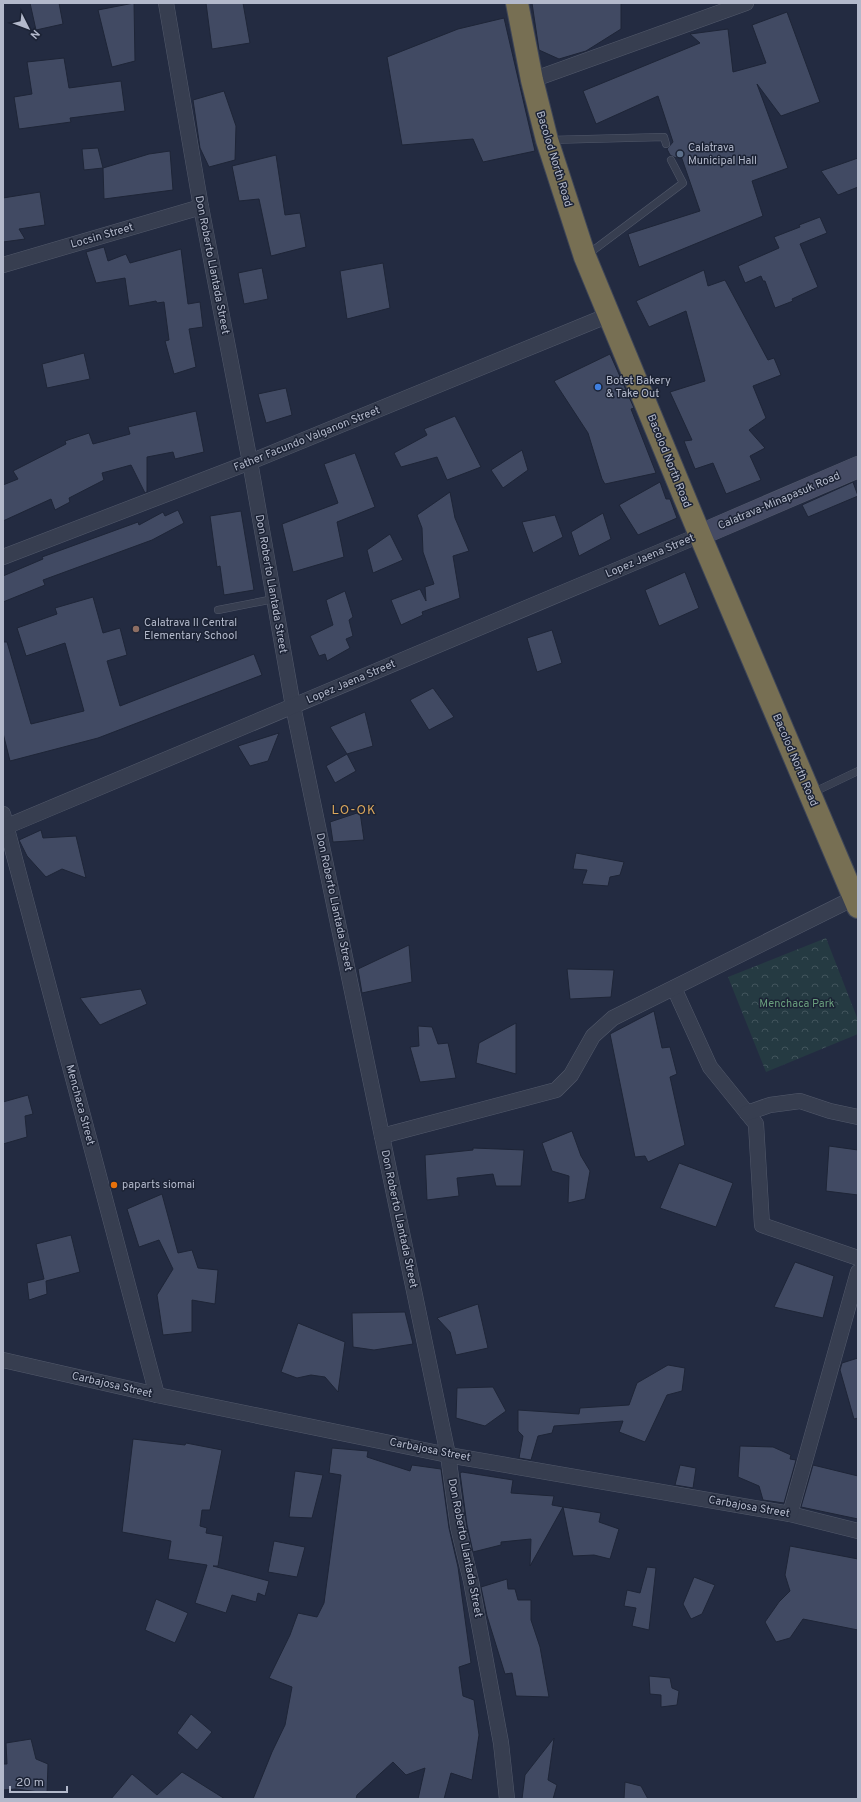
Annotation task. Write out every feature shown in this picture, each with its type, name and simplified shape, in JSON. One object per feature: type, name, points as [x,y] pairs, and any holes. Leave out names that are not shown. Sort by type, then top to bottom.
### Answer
[{"type":"highway","name":"Bacolod North Road","points":[[517,3],[532,80],[547,140],[585,257],[700,535],[856,903]]},
{"type":"main road","name":"Calatrava-Minapasuk Road","points":[[700,535],[858,467]]},
{"type":"street","name":"Don Roberto Llantada Street","points":[[166,3],[201,207],[250,462],[293,706],[448,1455],[458,1527],[470,1581],[501,1743],[506,1799]]},
{"type":"street","points":[[532,80],[746,3]]},
{"type":"street","name":"Locsin Street","points":[[3,265],[201,207]]},
{"type":"street","name":"Father Facundo Valganon Street","points":[[3,557],[250,462],[609,315]]},
{"type":"street","name":"Lopez Jaena Street","points":[[4,823],[293,706],[700,535]]},
{"type":"street","name":"Menchaca Street","points":[[4,823],[157,1395]]},
{"type":"street","points":[[382,1136],[556,1090],[571,1075],[593,1036],[613,1018],[856,903]]},
{"type":"street","points":[[674,988],[710,1067],[756,1124],[762,1225],[858,1258]]},
{"type":"street","points":[[748,1113],[770,1105],[800,1101],[830,1111],[858,1117]]},
{"type":"street","points":[[790,1514],[858,1272]]},
{"type":"street","name":"Carbajosa Street","points":[[3,1360],[157,1395],[448,1455],[790,1514],[858,1531]]},
{"type":"lane","points":[[547,140],[664,137],[666,144]]},
{"type":"lane","points":[[585,257],[683,183],[671,160]]},
{"type":"lane","points":[[218,610],[274,599]]},
{"type":"lane","points":[[810,794],[858,770]]},
{"type":"green space","name":"Menchaca Park","points":[[826,938],[858,1020],[858,1034],[766,1072],[728,977]]},
{"type":"building","points":[[30,3],[59,3],[63,24],[36,30]]},
{"type":"building","points":[[134,3],[135,61],[112,67],[98,10]]},
{"type":"building","points":[[206,3],[243,3],[250,43],[212,49]]},
{"type":"building","points":[[532,3],[621,3],[621,29],[586,51],[559,59],[539,50]]},
{"type":"building","points":[[787,12],[820,102],[781,116],[757,84],[788,168],[752,181],[763,216],[639,267],[628,234],[700,211],[681,156],[676,158],[670,155],[667,149],[673,142],[658,96],[596,124],[583,91],[700,43],[690,34],[728,29],[733,72],[766,63],[752,25]]},
{"type":"building","points":[[504,18],[535,151],[483,162],[473,139],[402,145],[387,57],[458,29]]},
{"type":"building","points":[[64,58],[69,88],[121,81],[125,111],[70,118],[71,122],[19,129],[14,97],[32,94],[27,62]]},
{"type":"building","points":[[224,91],[236,126],[235,160],[209,167],[200,148],[193,100]]},
{"type":"building","points":[[98,148],[103,168],[84,170],[82,149]]},
{"type":"building","points":[[170,151],[173,190],[104,199],[103,168],[149,154]]},
{"type":"building","points":[[276,155],[285,215],[300,213],[306,247],[271,256],[259,199],[239,201],[232,166]]},
{"type":"building","points":[[858,158],[858,187],[838,195],[821,171]]},
{"type":"building","points":[[40,192],[45,225],[19,229],[25,239],[3,242],[3,198]]},
{"type":"building","points":[[820,217],[827,233],[800,244],[818,287],[792,299],[793,301],[775,308],[765,281],[763,281],[761,276],[745,283],[738,266],[779,248],[774,237]]},
{"type":"building","points":[[104,247],[108,261],[126,254],[130,263],[181,249],[188,304],[200,302],[203,327],[189,329],[196,367],[174,374],[165,341],[169,340],[164,302],[157,303],[156,301],[129,306],[125,278],[96,283],[86,252]]},
{"type":"building","points":[[383,263],[390,308],[347,319],[340,271]]},
{"type":"building","points":[[262,268],[268,299],[244,304],[238,273]]},
{"type":"building","points":[[704,270],[708,286],[725,280],[768,360],[774,358],[781,375],[753,386],[766,418],[749,430],[765,448],[750,456],[761,480],[726,494],[713,463],[695,469],[684,441],[692,440],[670,392],[705,381],[686,311],[649,327],[636,301]]},
{"type":"building","points":[[84,353],[90,379],[47,388],[42,364]]},
{"type":"building","points":[[610,354],[634,408],[631,409],[656,473],[605,484],[602,479],[588,433],[554,381]]},
{"type":"building","points":[[286,388],[292,415],[266,423],[258,394]]},
{"type":"building","points":[[196,411],[204,452],[175,459],[173,452],[147,457],[147,492],[145,493],[131,465],[102,473],[104,480],[69,498],[70,502],[55,510],[51,499],[3,521],[3,485],[18,479],[13,471],[66,444],[65,441],[89,433],[93,444],[130,434],[128,427]]},
{"type":"building","points":[[455,416],[481,467],[447,480],[437,457],[401,467],[394,453],[427,435],[424,429]]},
{"type":"building","points":[[522,450],[528,470],[503,488],[491,470]]},
{"type":"building","points":[[355,453],[375,507],[337,522],[344,557],[293,572],[282,524],[338,503],[324,464]]},
{"type":"building","points":[[660,482],[666,499],[670,499],[677,518],[638,535],[619,505]]},
{"type":"building","points":[[853,482],[858,496],[808,517],[802,505]]},
{"type":"building","points":[[450,492],[455,518],[469,551],[453,556],[460,598],[422,612],[423,615],[401,625],[391,600],[420,589],[426,601],[425,587],[434,584],[423,552],[422,528],[417,515]]},
{"type":"building","points":[[178,510],[184,523],[152,540],[43,580],[45,585],[3,602],[3,576],[43,559],[42,557],[138,522],[139,525],[163,512],[165,516]]},
{"type":"building","points":[[241,511],[254,590],[224,595],[220,566],[217,567],[210,516]]},
{"type":"building","points":[[603,513],[611,539],[579,556],[571,532]]},
{"type":"building","points":[[555,515],[563,537],[533,553],[522,522]]},
{"type":"building","points":[[390,534],[403,560],[373,573],[367,550]]},
{"type":"building","points":[[685,572],[699,608],[659,626],[645,590]]},
{"type":"building","points":[[345,591],[353,617],[349,620],[353,636],[346,639],[350,648],[327,661],[325,654],[319,656],[310,636],[333,625],[326,600]]},
{"type":"building","points":[[93,597],[103,633],[120,628],[127,655],[107,661],[120,706],[254,654],[262,675],[98,738],[10,761],[3,733],[3,642],[7,642],[31,724],[84,711],[65,643],[26,656],[17,628],[57,614],[55,608]]},
{"type":"building","points":[[552,630],[562,663],[537,672],[527,638]]},
{"type":"building","points":[[433,688],[454,717],[429,730],[410,700]]},
{"type":"building","points":[[365,712],[373,746],[347,754],[330,727]]},
{"type":"building","points":[[279,733],[268,761],[250,766],[238,746]]},
{"type":"building","points":[[347,754],[356,771],[335,783],[326,766]]},
{"type":"building","points":[[360,812],[364,840],[333,842],[330,822]]},
{"type":"building","points":[[41,830],[43,838],[76,836],[86,878],[62,869],[46,877],[27,856],[19,840]]},
{"type":"building","points":[[576,853],[624,862],[620,875],[610,877],[608,886],[582,884],[587,870],[573,869]]},
{"type":"building","points":[[409,945],[412,982],[362,993],[358,969]]},
{"type":"building","points":[[567,969],[614,970],[611,997],[570,999]]},
{"type":"building","points":[[141,989],[147,1004],[100,1025],[80,998]]},
{"type":"building","points":[[654,1011],[662,1048],[670,1047],[677,1074],[670,1077],[685,1145],[648,1162],[645,1156],[635,1157],[610,1034]]},
{"type":"building","points":[[516,1023],[516,1074],[476,1063],[479,1043]]},
{"type":"building","points":[[418,1026],[432,1027],[438,1044],[448,1043],[456,1078],[420,1082],[410,1047],[419,1046]]},
{"type":"building","points":[[28,1095],[33,1114],[25,1116],[27,1137],[3,1144],[3,1102]]},
{"type":"building","points":[[572,1131],[581,1156],[590,1171],[585,1199],[568,1203],[569,1176],[552,1171],[542,1143]]},
{"type":"building","points":[[829,1146],[858,1150],[858,1195],[826,1191]]},
{"type":"building","points":[[473,1148],[524,1150],[521,1186],[496,1186],[493,1174],[457,1178],[459,1196],[427,1200],[425,1155],[473,1150]]},
{"type":"building","points":[[679,1163],[733,1183],[716,1227],[660,1208]]},
{"type":"building","points":[[162,1194],[178,1253],[192,1250],[198,1268],[218,1270],[215,1304],[192,1300],[192,1332],[163,1335],[157,1295],[173,1269],[159,1240],[139,1247],[127,1209]]},
{"type":"building","points":[[71,1235],[80,1272],[46,1281],[47,1294],[29,1300],[27,1283],[44,1279],[36,1244]]},
{"type":"building","points":[[795,1262],[834,1276],[823,1318],[774,1307]]},
{"type":"building","points":[[478,1304],[488,1348],[456,1355],[450,1332],[437,1318]]},
{"type":"building","points":[[405,1312],[413,1344],[374,1350],[353,1347],[352,1313]]},
{"type":"building","points":[[298,1323],[345,1342],[338,1392],[325,1377],[311,1375],[297,1378],[281,1372]]},
{"type":"building","points":[[858,1358],[858,1418],[854,1419],[840,1370],[842,1363]]},
{"type":"building","points":[[668,1365],[685,1368],[682,1391],[667,1395],[645,1442],[619,1432],[623,1421],[554,1426],[552,1433],[538,1436],[531,1460],[519,1458],[523,1436],[518,1431],[518,1410],[579,1414],[580,1408],[629,1405],[637,1383]]},
{"type":"building","points":[[493,1387],[506,1411],[485,1426],[456,1418],[457,1388]]},
{"type":"building","points":[[133,1439],[185,1445],[186,1443],[222,1450],[210,1510],[202,1510],[200,1526],[207,1528],[206,1533],[223,1536],[218,1566],[213,1566],[269,1581],[265,1596],[258,1593],[256,1602],[232,1595],[226,1613],[195,1603],[207,1565],[168,1559],[171,1541],[122,1532]]},
{"type":"building","points":[[740,1446],[773,1447],[791,1455],[790,1459],[796,1460],[784,1503],[763,1500],[759,1486],[738,1477]]},
{"type":"building","points":[[332,1448],[368,1451],[367,1457],[410,1471],[412,1465],[441,1469],[449,1528],[458,1567],[471,1663],[459,1667],[463,1696],[474,1700],[479,1735],[472,1780],[451,1773],[444,1799],[418,1799],[425,1768],[406,1775],[393,1762],[357,1795],[356,1799],[253,1799],[272,1752],[285,1725],[292,1687],[269,1678],[290,1635],[298,1613],[317,1617],[324,1603],[341,1475],[329,1473]]},
{"type":"building","points":[[680,1465],[696,1468],[693,1488],[675,1485]]},
{"type":"building","points":[[813,1465],[858,1476],[858,1519],[801,1507]]},
{"type":"building","points":[[295,1471],[323,1475],[312,1518],[289,1517]]},
{"type":"building","points":[[462,1472],[513,1480],[511,1493],[554,1496],[552,1505],[563,1507],[530,1566],[531,1539],[501,1542],[501,1545],[473,1552],[467,1525],[460,1473]]},
{"type":"building","points":[[563,1507],[601,1513],[599,1522],[619,1529],[610,1559],[594,1555],[573,1556]]},
{"type":"building","points":[[274,1541],[305,1547],[297,1577],[268,1572]]},
{"type":"building","points":[[790,1546],[858,1559],[858,1630],[803,1619],[790,1638],[776,1642],[765,1622],[779,1602],[790,1591],[785,1575]]},
{"type":"building","points":[[647,1567],[656,1568],[649,1630],[632,1626],[636,1608],[624,1606],[627,1590],[640,1593]]},
{"type":"building","points":[[694,1577],[715,1585],[702,1614],[691,1619],[683,1604]]},
{"type":"building","points":[[507,1579],[508,1589],[515,1589],[518,1600],[531,1600],[531,1620],[540,1647],[549,1697],[516,1696],[512,1673],[505,1674],[487,1616],[481,1587]]},
{"type":"building","points":[[156,1599],[188,1613],[175,1643],[145,1630]]},
{"type":"building","points":[[649,1676],[670,1678],[672,1688],[679,1691],[677,1705],[661,1707],[661,1695],[650,1694]]},
{"type":"building","points":[[191,1714],[212,1732],[197,1750],[177,1733]]},
{"type":"building","points":[[554,1738],[548,1780],[557,1785],[553,1799],[522,1799],[525,1775]]},
{"type":"building","points":[[31,1739],[36,1759],[48,1764],[47,1793],[16,1789],[3,1790],[3,1764],[7,1764],[6,1743]]},
{"type":"building","points":[[182,1772],[225,1799],[111,1799],[132,1774],[157,1795]]},
{"type":"building","points":[[625,1782],[641,1786],[648,1799],[624,1799]]},
{"type":"place","name":"Calatrava Municipal Hall","points":[[680,154]]},
{"type":"place","name":"Botet Bakery & Take Out","points":[[598,387]]},
{"type":"place","name":"Calatrava II Central Elementary School","points":[[136,629]]},
{"type":"place","name":"paparts siomai","points":[[114,1185]]},
{"type":"district","name":"LO-OK","points":[[354,811]]}]
